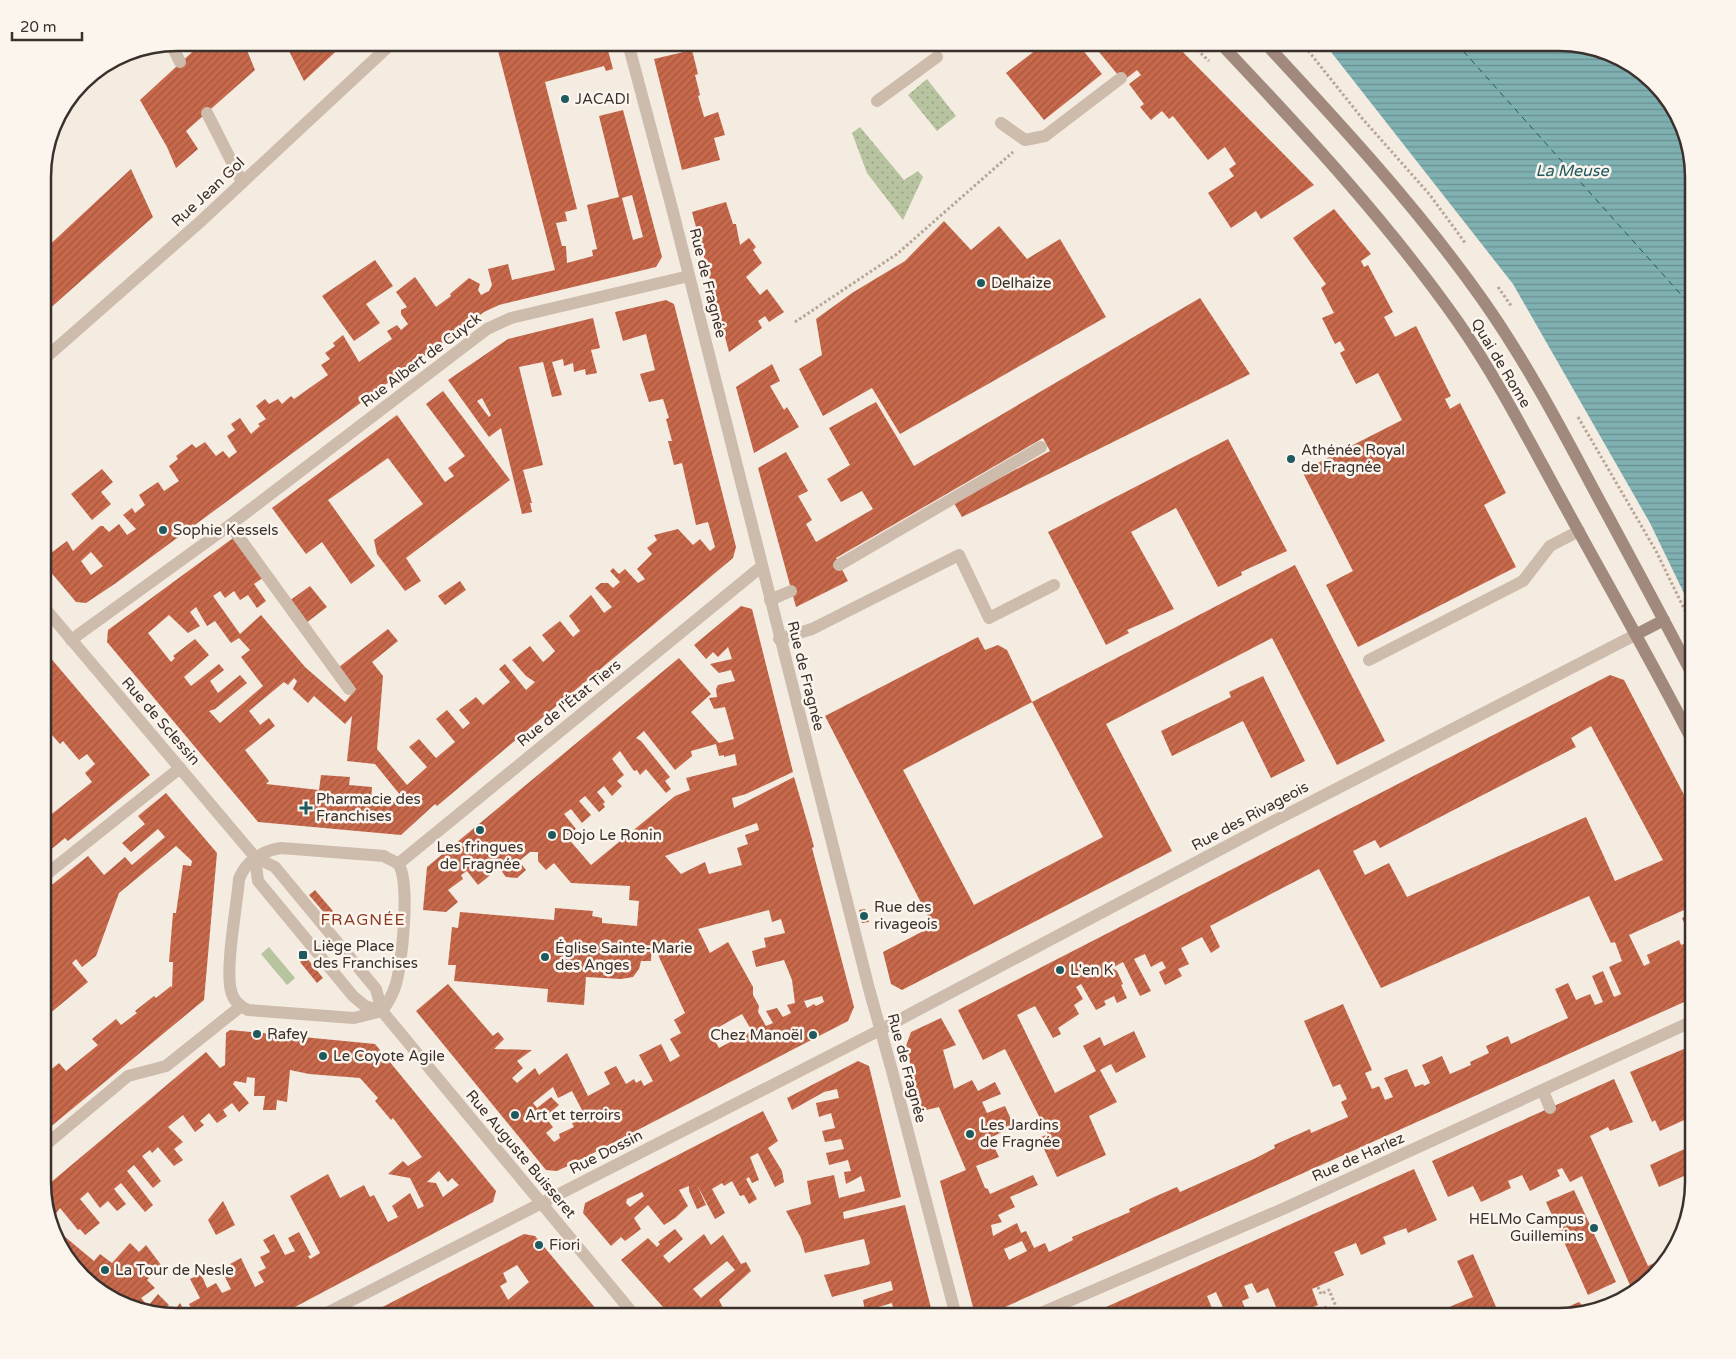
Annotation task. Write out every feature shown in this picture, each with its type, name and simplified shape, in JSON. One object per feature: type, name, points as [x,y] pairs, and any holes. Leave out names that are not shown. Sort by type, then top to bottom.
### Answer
[{"type":"main road","name":"Quai de Rome","points":[[1228,51],[1329,159],[1413,261],[1458,323],[1493,376],[1637,634],[1685,725]]},
{"type":"main road","name":"Quai de Rome","points":[[1273,51],[1353,137],[1440,241],[1483,300],[1564,434],[1685,659]]},
{"type":"main road","points":[[1637,634],[1664,620]]},
{"type":"street","points":[[175,51],[180,62]]},
{"type":"street","name":"Rue Jean Gol","points":[[52,352],[200,222],[382,51]]},
{"type":"street","name":"Rue de Fragnée","points":[[630,51],[880,1030],[954,1308]]},
{"type":"street","points":[[877,101],[938,57]]},
{"type":"street","points":[[1001,123],[1025,140],[1044,136],[1121,78]]},
{"type":"street","points":[[206,113],[242,182]]},
{"type":"street","name":"Rue Albert de Cuyck","points":[[71,640],[230,525],[487,329],[511,318],[689,276]]},
{"type":"street","points":[[839,565],[1041,447]]},
{"type":"street","points":[[230,525],[349,688]]},
{"type":"street","points":[[1369,660],[1523,582],[1550,546],[1579,532]]},
{"type":"street","points":[[780,639],[812,628],[959,555],[989,618],[1054,585]]},
{"type":"street","name":"Rue de l'État Tiers","points":[[398,864],[761,567]]},
{"type":"street","points":[[770,600],[791,591]]},
{"type":"street","name":"Rue de Sclessin","points":[[52,617],[255,857]]},
{"type":"street","name":"Rue des Rivageois","points":[[880,1030],[1274,821],[1637,634]]},
{"type":"street","points":[[52,870],[180,768]]},
{"type":"street","points":[[281,848],[384,856],[398,864],[404,877],[405,891],[401,956],[396,987],[382,1012],[354,1018],[248,1010],[240,1007],[231,992],[229,980],[239,879],[243,869],[255,857],[281,848]]},
{"type":"street","points":[[255,857],[275,867],[370,981],[376,989],[382,1012]]},
{"type":"street","points":[[255,857],[258,881],[285,915],[353,996],[365,1006],[382,1012]]},
{"type":"street","points":[[52,1139],[128,1076],[166,1066],[240,1007]]},
{"type":"street","name":"Rue Auguste Buisseret","points":[[382,1012],[628,1308]]},
{"type":"street","name":"Rue de Harlez","points":[[1053,1308],[1285,1208],[1685,1025]]},
{"type":"street","name":"Rue Dossin","points":[[337,1308],[880,1030]]},
{"type":"street","points":[[1543,1091],[1550,1108]]},
{"type":"path","points":[[795,322],[897,254],[1025,140]]},
{"type":"path","points":[[1318,1287],[1320,1294],[1329,1290],[1337,1308]]},
{"type":"green space","points":[[927,79],[956,116],[937,131],[908,95]]},
{"type":"green space","points":[[860,127],[904,180],[918,171],[923,177],[903,220],[867,173],[852,133]]},
{"type":"green space","points":[[269,947],[295,978],[287,985],[261,954]]},
{"type":"water","name":"La Meuse","points":[[1330,51],[1576,52],[1599,58],[1622,68],[1648,88],[1664,107],[1678,137],[1684,160],[1685,177],[1685,595],[1650,523],[1513,284]]},
{"type":"building","points":[[193,51],[247,51],[255,70],[186,131],[198,149],[176,168],[167,147],[140,100]]},
{"type":"building","points":[[289,51],[336,51],[304,81]]},
{"type":"building","points":[[498,51],[608,51],[613,69],[606,71],[604,66],[545,82],[577,209],[565,212],[567,221],[556,223],[562,246],[566,246],[567,263],[593,256],[592,250],[597,249],[587,205],[619,197],[599,116],[623,110],[662,257],[656,267],[499,305],[484,312],[116,583],[86,603],[76,602],[52,574],[52,552],[67,541],[73,551],[100,526],[103,526],[109,532],[119,524],[127,535],[136,529],[123,515],[132,508],[135,513],[145,505],[139,495],[158,482],[164,491],[179,481],[169,466],[178,459],[176,456],[192,444],[196,448],[205,442],[216,456],[223,451],[229,458],[237,452],[227,436],[235,430],[231,424],[240,418],[251,434],[260,426],[258,424],[266,419],[256,406],[265,399],[269,404],[278,399],[282,404],[291,396],[294,399],[328,375],[321,365],[330,359],[325,353],[335,346],[333,343],[343,335],[359,362],[392,339],[387,331],[397,325],[401,330],[408,324],[401,314],[401,310],[407,307],[396,292],[415,277],[436,307],[451,296],[450,294],[469,278],[480,284],[478,290],[481,295],[489,291],[492,285],[488,269],[508,264],[512,280],[555,270]],"holes":[[[632,195],[643,237],[633,240],[622,198]],[[91,552],[103,566],[91,575],[81,561]]]},
{"type":"building","points":[[692,51],[698,74],[695,75],[700,95],[698,96],[704,117],[718,112],[725,135],[714,138],[720,160],[682,170],[654,59]]},
{"type":"building","points":[[1035,51],[1084,51],[1102,74],[1044,120],[1006,73]]},
{"type":"building","points":[[1182,51],[1314,185],[1261,219],[1256,211],[1231,228],[1208,193],[1234,176],[1229,169],[1236,164],[1225,147],[1208,160],[1173,116],[1169,119],[1162,111],[1151,120],[1140,107],[1144,104],[1129,84],[1141,75],[1137,70],[1123,81],[1099,52]]},
{"type":"building","points":[[131,169],[153,217],[52,307],[52,243]]},
{"type":"building","points":[[726,202],[733,224],[736,224],[740,245],[749,238],[756,247],[753,250],[762,263],[746,277],[760,295],[767,289],[784,312],[769,322],[765,316],[758,321],[762,328],[729,352],[692,212]]},
{"type":"building","points":[[1334,209],[1371,254],[1361,261],[1364,267],[1368,265],[1393,312],[1384,317],[1395,337],[1416,326],[1451,396],[1445,399],[1450,409],[1460,403],[1506,493],[1484,505],[1516,567],[1358,647],[1326,585],[1353,571],[1302,471],[1402,420],[1378,373],[1356,384],[1340,353],[1345,350],[1340,341],[1335,344],[1322,318],[1334,313],[1321,288],[1326,284],[1293,238]]},
{"type":"building","points":[[944,221],[971,250],[999,226],[1027,259],[1060,239],[1106,317],[900,434],[872,388],[823,416],[799,369],[822,355],[816,319],[852,293],[905,261]]},
{"type":"building","points":[[375,260],[393,286],[366,304],[380,323],[354,341],[322,296]]},
{"type":"building","points":[[1200,298],[1250,374],[962,517],[954,503],[1050,451],[1043,438],[836,558],[848,581],[796,607],[758,468],[786,452],[808,491],[798,496],[812,520],[806,524],[816,542],[873,509],[862,491],[841,502],[827,479],[850,465],[829,428],[876,402],[914,466]]},
{"type":"building","points":[[666,300],[674,304],[736,547],[733,558],[437,806],[435,804],[401,835],[258,822],[107,642],[108,630],[240,533],[264,577],[254,584],[266,601],[257,608],[248,595],[240,600],[234,591],[225,598],[220,591],[213,596],[240,634],[261,615],[305,667],[345,702],[356,689],[339,667],[388,629],[398,641],[372,662],[383,676],[377,749],[407,785],[427,767],[409,747],[419,739],[436,758],[455,742],[436,719],[447,710],[463,729],[470,723],[459,710],[476,697],[483,705],[510,682],[499,669],[505,664],[526,690],[535,682],[526,676],[512,660],[530,646],[543,662],[555,651],[542,635],[560,621],[573,637],[580,631],[569,616],[591,595],[604,613],[612,607],[595,588],[601,583],[608,583],[613,588],[620,582],[610,571],[613,568],[619,574],[625,569],[638,583],[645,579],[637,569],[652,554],[647,548],[657,540],[654,535],[678,529],[693,545],[700,539],[710,551],[715,547],[708,522],[696,525],[682,463],[674,465],[668,441],[672,441],[666,419],[669,418],[663,399],[649,402],[640,374],[655,370],[646,334],[623,341],[615,312]],"holes":[[[196,607],[207,626],[215,621],[231,643],[239,638],[250,650],[241,657],[263,686],[220,723],[209,711],[215,709],[247,683],[240,675],[218,693],[210,681],[224,670],[219,664],[191,686],[184,677],[209,655],[195,639],[173,656],[175,658],[171,662],[148,633],[169,615],[188,633],[200,626],[190,612]],[[294,678],[297,681],[293,689],[308,703],[314,696],[345,724],[352,716],[347,761],[375,764],[401,796],[394,802],[371,800],[372,787],[349,785],[350,777],[321,775],[319,790],[266,784],[269,781],[245,750],[275,726],[269,718],[260,725],[249,711],[284,682],[288,685]]]},
{"type":"building","points":[[593,318],[600,348],[591,350],[597,373],[586,375],[585,369],[574,372],[573,363],[564,366],[563,359],[552,362],[562,395],[552,397],[543,362],[519,367],[543,465],[523,470],[532,503],[530,503],[532,512],[522,514],[501,428],[489,437],[448,380],[508,339]],"holes":[[[482,398],[491,415],[489,417],[477,401]]]},
{"type":"building","points":[[772,364],[780,381],[770,386],[784,410],[787,407],[799,427],[754,453],[736,387]]},
{"type":"building","points":[[443,391],[510,480],[406,558],[421,581],[405,591],[377,554],[374,540],[423,504],[388,458],[328,500],[375,566],[351,584],[322,542],[306,554],[272,508],[397,415],[445,482],[454,476],[448,468],[465,456],[426,404]]},
{"type":"building","points":[[1228,439],[1287,551],[1241,572],[1242,575],[1218,587],[1176,508],[1131,532],[1174,609],[1127,630],[1129,633],[1106,645],[1048,532]]},
{"type":"building","points":[[102,469],[113,482],[101,492],[111,504],[92,520],[71,494]]},
{"type":"building","points":[[1295,565],[1385,741],[1337,765],[1272,638],[1106,724],[1172,851],[902,990],[891,984],[883,952],[933,926],[825,716],[978,637],[985,650],[998,645],[1007,650],[1032,702]],"holes":[[[1032,702],[1103,837],[974,905],[903,770]]]},
{"type":"building","points":[[460,581],[466,590],[445,605],[438,596]]},
{"type":"building","points":[[310,586],[327,607],[306,623],[289,601]]},
{"type":"building","points":[[741,606],[752,609],[793,772],[746,794],[732,798],[734,808],[794,777],[814,847],[812,848],[854,1007],[848,1021],[574,1163],[557,1171],[546,1170],[416,1011],[448,984],[493,1036],[498,1032],[504,1039],[494,1049],[532,1050],[517,1061],[523,1068],[512,1078],[517,1083],[535,1068],[539,1075],[567,1053],[588,1096],[610,1084],[604,1072],[616,1066],[626,1084],[634,1079],[636,1083],[641,1080],[644,1086],[653,1081],[639,1055],[661,1044],[670,1062],[680,1056],[670,1039],[681,1033],[674,1020],[685,1013],[652,942],[651,961],[641,961],[639,969],[633,977],[621,979],[586,977],[584,1005],[547,1002],[548,989],[454,981],[456,965],[448,965],[452,927],[458,928],[460,912],[554,920],[555,908],[593,911],[592,916],[602,918],[602,923],[637,926],[639,901],[629,900],[630,886],[571,883],[554,863],[546,870],[538,861],[538,852],[530,852],[519,861],[526,870],[517,878],[506,877],[499,868],[478,885],[467,871],[461,875],[463,879],[448,890],[458,902],[446,912],[423,910],[427,867],[679,658],[711,694],[691,712],[719,743],[734,739],[725,707],[714,709],[709,698],[717,697],[716,689],[718,685],[735,681],[731,670],[719,673],[710,664],[732,659],[728,647],[718,657],[713,652],[706,659],[694,645]],"holes":[[[644,731],[675,770],[692,756],[691,751],[716,744],[719,756],[724,755],[724,757],[735,754],[737,765],[686,778],[690,790],[675,796],[591,865],[566,836],[576,829],[564,814],[571,809],[582,823],[591,815],[579,801],[585,796],[599,812],[605,807],[603,804],[605,802],[597,792],[604,786],[612,796],[622,786],[617,781],[624,775],[612,759],[620,751],[634,771],[637,770],[640,775],[646,769],[666,793],[671,789],[665,781],[670,777],[641,741],[636,738]],[[757,823],[759,830],[745,835],[748,844],[737,848],[742,865],[709,874],[705,862],[681,874],[665,856]],[[769,910],[772,922],[781,919],[785,933],[764,938],[766,947],[752,951],[756,967],[784,960],[792,980],[795,1003],[787,1005],[791,1013],[783,1017],[777,1008],[766,1011],[773,1023],[766,1026],[758,1012],[759,1006],[753,995],[753,987],[728,942],[710,953],[698,929]],[[822,996],[824,1002],[807,1008],[804,1001]],[[742,1014],[752,1031],[742,1036],[739,1030],[729,1035],[732,1041],[719,1048],[710,1032]],[[553,1087],[558,1098],[572,1091],[583,1112],[587,1115],[572,1123],[574,1127],[559,1134],[560,1138],[554,1142],[546,1133],[553,1127],[545,1117],[559,1105],[551,1097],[537,1108],[533,1103]]]},
{"type":"building","points":[[52,660],[150,775],[68,841],[65,838],[52,849],[52,814],[92,782],[85,773],[95,764],[87,754],[79,760],[63,741],[60,744],[52,735]]},
{"type":"building","points":[[1610,675],[1624,680],[1685,797],[1685,912],[1684,910],[1629,935],[1644,966],[1650,963],[1647,955],[1679,940],[1681,945],[1685,943],[1685,1002],[1003,1308],[973,1308],[940,1181],[966,1170],[939,1107],[922,1111],[906,1046],[911,1032],[941,1018],[956,1045],[943,1050],[954,1089],[972,1080],[978,1091],[995,1082],[1001,1094],[982,1102],[987,1113],[1005,1106],[1014,1126],[990,1138],[999,1157],[976,1166],[985,1188],[988,1189],[990,1194],[1033,1175],[1038,1185],[1010,1197],[1015,1207],[998,1215],[1002,1222],[991,1225],[993,1236],[1017,1223],[1021,1233],[1026,1231],[1034,1248],[1045,1243],[1049,1252],[1073,1240],[1072,1237],[1130,1212],[1129,1209],[1154,1197],[1177,1187],[1180,1192],[1256,1158],[1275,1148],[1274,1145],[1310,1129],[1311,1133],[1348,1117],[1341,1102],[1347,1099],[1340,1084],[1333,1087],[1304,1021],[1343,1004],[1372,1070],[1365,1073],[1372,1089],[1379,1086],[1385,1100],[1393,1097],[1384,1078],[1407,1069],[1415,1087],[1423,1084],[1424,1086],[1430,1083],[1422,1065],[1442,1056],[1450,1074],[1471,1065],[1470,1062],[1489,1053],[1486,1046],[1508,1036],[1511,1044],[1568,1018],[1555,989],[1568,983],[1576,1000],[1590,994],[1595,1005],[1603,1002],[1592,976],[1603,971],[1614,997],[1621,994],[1609,967],[1622,961],[1615,942],[1611,943],[1589,896],[1381,988],[1319,869],[1210,926],[1220,947],[1211,953],[1202,937],[1181,948],[1189,964],[1178,969],[1182,976],[1165,985],[1159,972],[1166,968],[1162,961],[1151,967],[1145,954],[1134,959],[1151,991],[1140,996],[1123,962],[1112,968],[1117,971],[1127,998],[1117,1003],[1114,996],[1104,1001],[1106,1005],[1096,1010],[1081,984],[1076,987],[1083,999],[1074,1005],[1079,1014],[1058,1028],[1061,1034],[1053,1038],[1035,1006],[1017,1015],[1055,1093],[1096,1071],[1083,1046],[1100,1037],[1104,1046],[1134,1031],[1146,1057],[1116,1073],[1111,1064],[1100,1070],[1117,1102],[1089,1116],[1106,1155],[1057,1177],[1039,1138],[1048,1134],[1005,1049],[983,1060],[958,1010]],"holes":[[[1591,726],[1663,860],[1615,881],[1586,817],[1407,897],[1389,863],[1365,875],[1353,851],[1375,840],[1380,848],[1576,747],[1571,738]],[[1022,1241],[1027,1251],[1009,1260],[1004,1249]]]},
{"type":"building","points":[[1263,676],[1305,761],[1271,778],[1243,721],[1172,756],[1161,731],[1231,697],[1229,692]]},
{"type":"building","points":[[166,793],[217,853],[204,1000],[52,1126],[52,1069],[59,1063],[66,1071],[98,1045],[92,1039],[116,1019],[121,1025],[137,1013],[135,1011],[154,996],[156,998],[171,986],[172,988],[173,962],[169,962],[173,913],[176,913],[183,865],[191,866],[192,861],[176,846],[119,893],[96,956],[82,967],[76,959],[72,963],[88,982],[52,1012],[52,885],[88,856],[104,875],[125,857],[132,865],[165,837],[158,829],[131,852],[122,843],[145,824],[138,816]]},
{"type":"building","points":[[315,890],[333,911],[327,916],[309,895]]},
{"type":"building","name":"Rue des rivageois","points":[[865,909],[869,922],[862,923],[859,910]]},
{"type":"building","points":[[306,957],[323,978],[317,983],[300,962]]},
{"type":"building","points":[[230,1030],[375,1044],[496,1191],[493,1202],[293,1308],[191,1308],[189,1304],[200,1298],[190,1279],[201,1274],[207,1288],[216,1283],[222,1293],[231,1289],[225,1277],[234,1272],[230,1264],[241,1258],[255,1287],[264,1282],[258,1272],[266,1268],[260,1257],[270,1252],[263,1240],[274,1234],[285,1255],[295,1251],[288,1238],[299,1232],[311,1255],[308,1256],[310,1259],[320,1253],[290,1196],[328,1174],[340,1198],[364,1185],[370,1197],[374,1195],[388,1222],[398,1217],[392,1206],[410,1193],[418,1209],[424,1206],[410,1178],[388,1174],[403,1161],[408,1166],[422,1157],[393,1118],[391,1120],[375,1101],[378,1098],[360,1078],[309,1074],[290,1070],[287,1102],[277,1100],[276,1110],[263,1110],[265,1096],[254,1096],[255,1078],[247,1077],[246,1083],[235,1081],[233,1084],[249,1103],[239,1112],[232,1103],[223,1110],[227,1116],[217,1123],[209,1113],[200,1121],[204,1125],[195,1132],[183,1115],[168,1127],[183,1142],[174,1149],[183,1160],[174,1166],[158,1147],[152,1153],[150,1150],[142,1156],[161,1181],[153,1188],[134,1165],[127,1171],[153,1205],[145,1212],[121,1183],[114,1189],[126,1204],[117,1211],[108,1201],[100,1208],[88,1192],[80,1199],[100,1223],[85,1235],[80,1229],[78,1230],[60,1208],[56,1214],[52,1199],[52,1181],[206,1052],[220,1068],[225,1065],[226,1033]],"holes":[[[439,1171],[448,1182],[452,1178],[459,1185],[443,1197],[436,1183],[427,1182]]]},
{"type":"building","points":[[1685,1048],[1685,1120],[1660,1131],[1655,1120],[1652,1122],[1630,1072]]},
{"type":"building","points":[[858,1061],[869,1066],[901,1197],[843,1212],[844,1219],[905,1205],[931,1308],[893,1308],[892,1303],[875,1308],[864,1308],[863,1300],[893,1290],[891,1281],[832,1297],[824,1275],[868,1265],[870,1263],[864,1239],[805,1253],[801,1238],[786,1211],[811,1204],[807,1181],[834,1175],[839,1198],[865,1191],[861,1176],[846,1184],[844,1172],[851,1171],[848,1160],[829,1165],[826,1153],[844,1149],[841,1139],[825,1142],[822,1131],[835,1128],[831,1113],[819,1117],[816,1103],[839,1098],[837,1089],[824,1092],[792,1110],[787,1098]]},
{"type":"building","points":[[1614,1079],[1633,1122],[1610,1131],[1608,1127],[1590,1136],[1648,1266],[1656,1262],[1630,1286],[1582,1176],[1570,1182],[1562,1168],[1557,1170],[1560,1176],[1530,1191],[1522,1175],[1508,1181],[1511,1188],[1481,1202],[1473,1186],[1448,1197],[1432,1161]]},
{"type":"building","points":[[763,1111],[778,1141],[768,1148],[782,1171],[784,1182],[775,1187],[758,1153],[750,1157],[759,1180],[752,1183],[749,1177],[746,1179],[757,1199],[749,1204],[744,1195],[740,1196],[732,1181],[724,1186],[722,1183],[712,1189],[725,1213],[715,1219],[697,1185],[706,1205],[697,1209],[689,1191],[689,1186],[679,1190],[688,1206],[675,1218],[664,1225],[648,1205],[634,1218],[641,1229],[625,1241],[621,1237],[611,1246],[583,1213],[585,1203]],"holes":[[[642,1192],[644,1196],[630,1207],[626,1203],[627,1199]]]},
{"type":"building","points":[[1685,1149],[1685,1176],[1659,1187],[1650,1165]]},
{"type":"building","points":[[1414,1169],[1437,1220],[1408,1233],[1406,1228],[1383,1237],[1386,1244],[1361,1255],[1356,1243],[1334,1252],[1344,1275],[1312,1289],[1318,1305],[1311,1308],[1277,1308],[1268,1288],[1257,1293],[1252,1283],[1244,1286],[1249,1298],[1242,1301],[1245,1308],[1223,1308],[1216,1292],[1207,1296],[1212,1308],[1104,1308]]},
{"type":"building","points":[[1574,1190],[1616,1282],[1588,1295],[1546,1202]]},
{"type":"building","points":[[223,1201],[235,1225],[216,1235],[208,1220]]},
{"type":"building","points":[[675,1229],[683,1239],[663,1256],[669,1263],[704,1234],[711,1245],[723,1235],[741,1264],[746,1262],[751,1271],[719,1300],[723,1308],[664,1308],[621,1260],[648,1238],[657,1247],[660,1244],[658,1242]],"holes":[[[727,1261],[735,1270],[701,1298],[693,1289]]]},
{"type":"building","points":[[524,1234],[535,1236],[595,1308],[381,1308]],"holes":[[[517,1265],[529,1282],[508,1300],[500,1286],[507,1282],[503,1273]]]},
{"type":"building","points":[[64,1236],[94,1261],[100,1254],[112,1263],[130,1243],[139,1252],[146,1245],[161,1265],[147,1280],[155,1288],[141,1298],[146,1303],[114,1291],[100,1282],[82,1265],[72,1252]]},
{"type":"building","points":[[1473,1254],[1497,1308],[1447,1308],[1473,1297],[1457,1261]]},
{"type":"building","points":[[158,1294],[169,1305],[167,1307],[149,1304]]},
{"type":"building","points":[[1579,1302],[1582,1305],[1576,1307],[1566,1308]]},
{"type":"building","points":[[180,1303],[183,1308],[177,1308]]},
{"type":"ferry route","points":[[1463,51],[1685,299]]},
{"type":"place","name":"JACADI","points":[[565,99]]},
{"type":"place","name":"Delhaize","points":[[981,283]]},
{"type":"place","name":"Athénée Royal de Fragnée","points":[[1291,459]]},
{"type":"place","name":"Sophie Kessels","points":[[163,530]]},
{"type":"place","name":"Pharmacie des Franchises","points":[[306,808]]},
{"type":"place","name":"Les fringues de Fragnée","points":[[480,830]]},
{"type":"place","name":"Dojo Le Ronin","points":[[552,835]]},
{"type":"place","name":"Rue des rivageois","points":[[864,916]]},
{"type":"place","name":"Liège Place des Franchises","points":[[303,955]]},
{"type":"place","name":"Église Sainte-Marie des Anges","points":[[545,957]]},
{"type":"place","name":"L'en K","points":[[1060,970]]},
{"type":"place","name":"Rafey","points":[[257,1034]]},
{"type":"place","name":"Chez Manoël","points":[[813,1035]]},
{"type":"place","name":"Le Coyote Agile","points":[[323,1056]]},
{"type":"place","name":"Art et terroirs","points":[[515,1115]]},
{"type":"place","name":"Les Jardins de Fragnée","points":[[970,1134]]},
{"type":"place","name":"HELMo Campus Guillemins","points":[[1594,1228]]},
{"type":"place","name":"Fiori","points":[[539,1245]]},
{"type":"place","name":"La Tour de Nesle","points":[[105,1270]]},
{"type":"district","name":"FRAGNÉE","points":[[363,919]]}]
